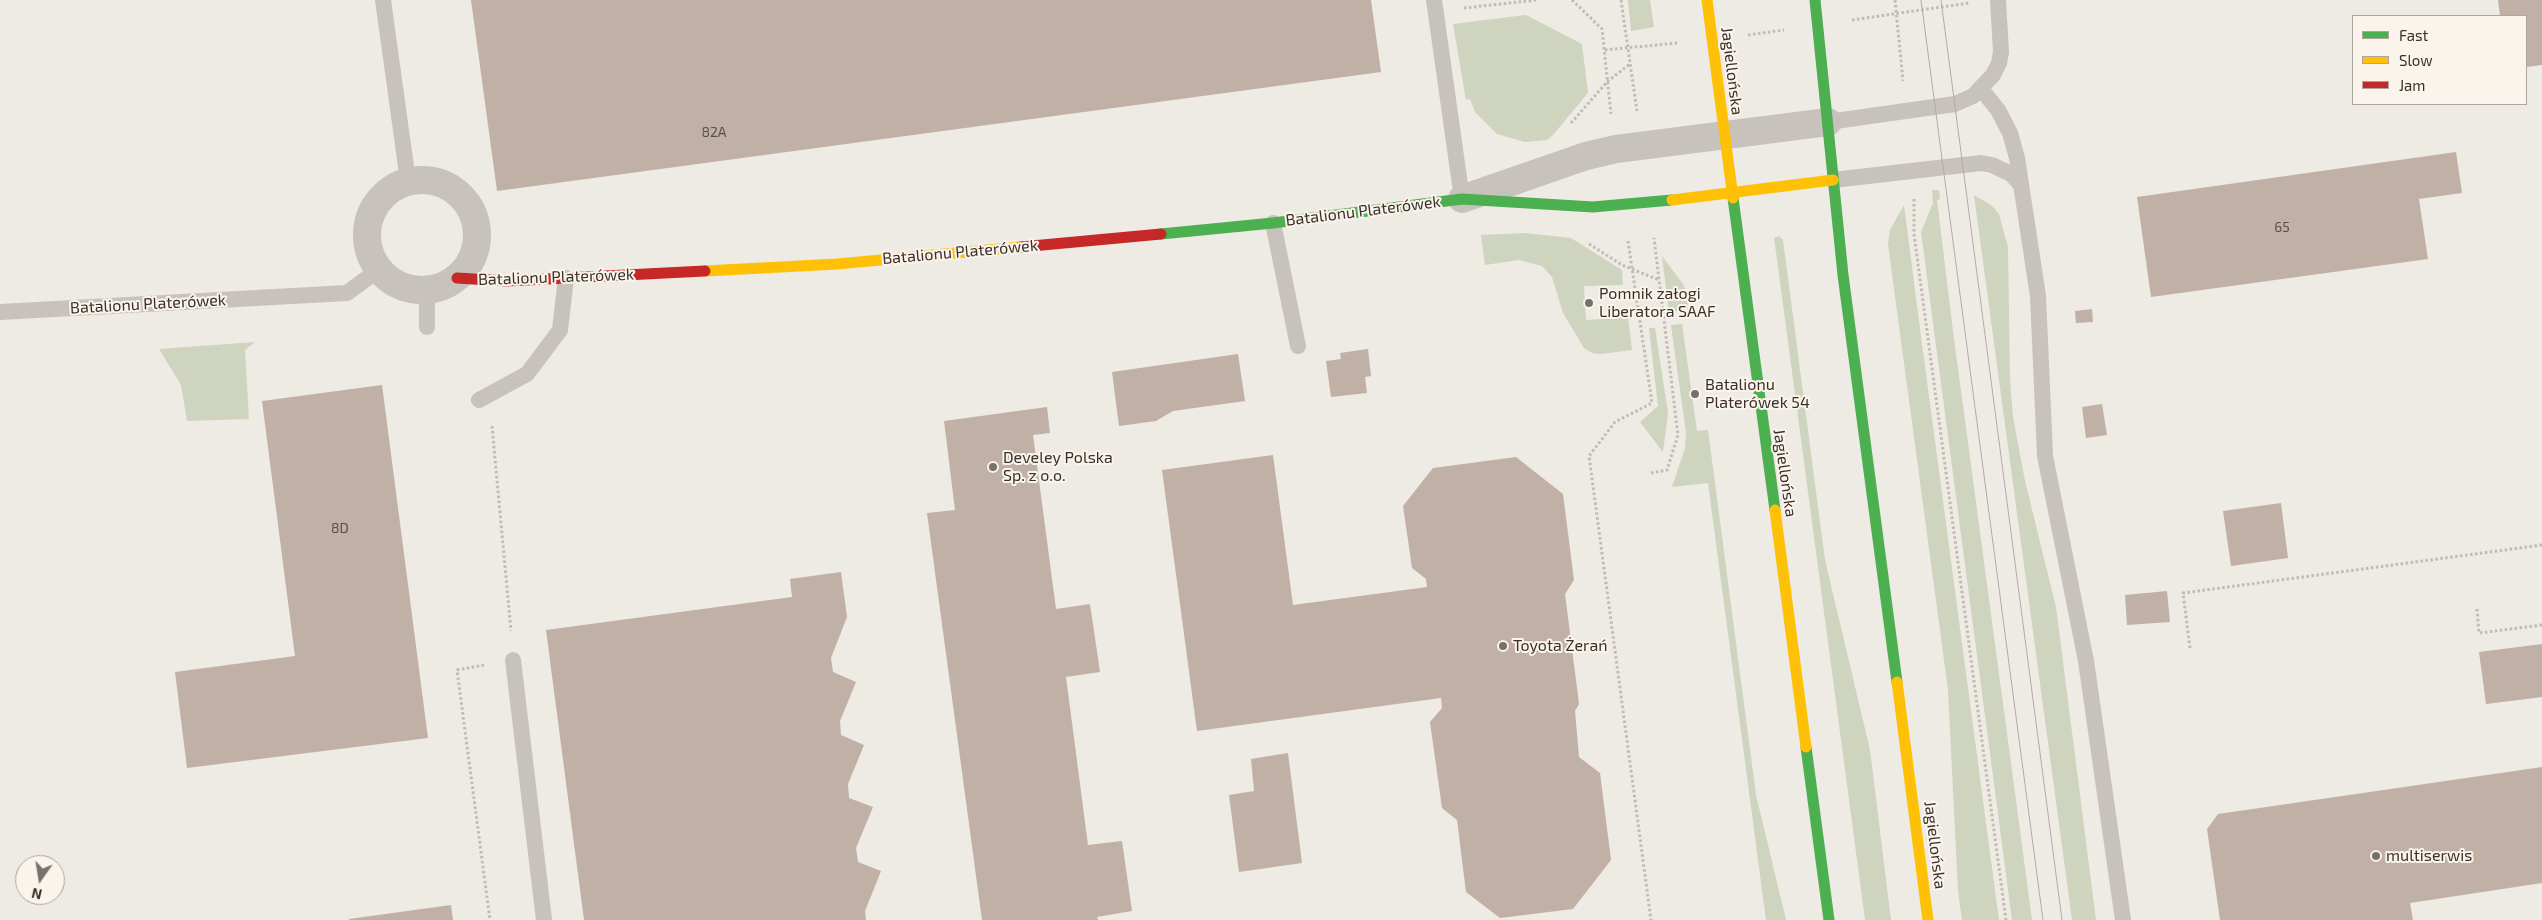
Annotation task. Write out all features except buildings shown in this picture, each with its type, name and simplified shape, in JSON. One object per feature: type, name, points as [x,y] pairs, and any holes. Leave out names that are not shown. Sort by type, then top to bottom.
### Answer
[{"type":"main road","name":"Jagiellońska","points":[[1707,0],[1829,920]]},
{"type":"main road","name":"Jagiellońska","points":[[1815,0],[1843,275],[1928,920]]},
{"type":"main road","name":"Batalionu Platerówek","points":[[457,278],[506,281],[836,264],[1273,223],[1462,199],[1593,207],[1649,203],[1833,180]]},
{"type":"street","name":"Batalionu Platerówek","points":[[1462,199],[1586,156],[1642,146],[1828,122]]},
{"type":"street","name":"Batalionu Platerówek","points":[[378,270],[392,282],[409,289],[427,290],[442,286],[457,278],[468,266],[476,248],[477,230],[472,211],[461,196],[445,184],[427,180],[408,181]]},
{"type":"street","points":[[378,270],[370,254],[366,236],[369,218],[377,202],[391,189],[408,181]]},
{"type":"lane","points":[[383,0],[408,181]]},
{"type":"lane","points":[[1828,122],[1955,104],[1982,90],[1994,75],[2001,52],[1998,0]]},
{"type":"lane","points":[[1435,6],[1462,199]]},
{"type":"lane","points":[[1982,90],[1998,110],[2010,133],[2017,158],[2038,296],[2045,456],[2086,661],[2123,920]]},
{"type":"lane","points":[[1833,180],[1981,163],[1992,165],[2011,174],[2020,184]]},
{"type":"lane","points":[[1273,223],[1298,346]]},
{"type":"lane","name":"Batalionu Platerówek","points":[[0,312],[347,294],[378,270]]},
{"type":"lane","points":[[479,400],[527,374],[560,330],[566,278]]},
{"type":"lane","points":[[427,290],[427,327]]},
{"type":"lane","points":[[513,660],[544,920]]},
{"type":"path","points":[[1435,6],[1537,0]]},
{"type":"path","points":[[1620,0],[1642,146]]},
{"type":"path","points":[[1895,0],[1906,112]]},
{"type":"path","points":[[1956,0],[1957,5]]},
{"type":"path","points":[[1542,171],[1557,142],[1577,114],[1608,81],[1630,64]]},
{"type":"path","points":[[1915,170],[1914,234],[2006,920]]},
{"type":"path","points":[[1649,203],[1678,435],[1667,470],[1651,473]]},
{"type":"path","points":[[1550,205],[1572,233],[1622,265],[1659,280]]},
{"type":"path","points":[[479,400],[492,422],[513,660],[457,670],[490,920]]},
{"type":"path","points":[[1615,422],[1590,456],[1651,920]]},
{"type":"path","points":[[2190,648],[2183,593],[2542,545]]},
{"type":"path","points":[[2477,609],[2479,633],[2542,625]]},
{"type":"green space","points":[[1628,0],[1650,0],[1654,27],[1631,31]]},
{"type":"green space","points":[[1526,15],[1582,44],[1588,93],[1547,140],[1525,142],[1497,134],[1475,112],[1470,99],[1466,100],[1453,24]]},
{"type":"green space","points":[[1932,190],[1939,190],[1940,199],[1937,200],[1953,331],[2032,920],[2012,920],[1921,232],[1933,203]]},
{"type":"green space","points":[[1974,195],[1991,205],[1999,214],[2008,247],[2010,380],[2013,417],[2025,481],[2056,607],[2096,920],[2072,920]]},
{"type":"green space","points":[[1904,205],[1999,920],[1962,920],[1958,891],[1948,690],[1888,244],[1890,230]]},
{"type":"green space","points":[[1525,233],[1571,238],[1622,270],[1623,285],[1584,286],[1586,320],[1628,317],[1632,350],[1600,354],[1592,353],[1584,348],[1563,313],[1552,277],[1542,266],[1519,260],[1485,265],[1481,235]]},
{"type":"green space","points":[[1779,236],[1783,240],[1825,560],[1870,750],[1891,920],[1865,920],[1774,238]]},
{"type":"green space","points":[[1662,256],[1683,284],[1688,298],[1688,309],[1669,313]]},
{"type":"green space","points":[[1682,324],[1697,431],[1708,430],[1756,795],[1786,920],[1766,920],[1708,483],[1672,487],[1685,448],[1686,433],[1671,325]]},
{"type":"green space","points":[[1649,328],[1655,328],[1668,413],[1663,452],[1640,422],[1658,406]]},
{"type":"green space","points":[[255,342],[245,350],[249,419],[187,421],[181,385],[159,349]]},
{"type":"tram line","points":[[1921,0],[2043,920]]},
{"type":"tram line","points":[[1941,0],[2062,920]]},
{"type":"traffic: fast","points":[[1815,0],[1843,275],[1897,682]]},
{"type":"traffic: fast","points":[[1733,198],[1775,510]]},
{"type":"traffic: fast","points":[[1161,234],[1273,223],[1462,199],[1593,207],[1672,200]]},
{"type":"traffic: fast","points":[[1806,747],[1829,920]]},
{"type":"traffic: slow","points":[[1707,0],[1733,198]]},
{"type":"traffic: slow","points":[[1672,200],[1833,180]]},
{"type":"traffic: slow","points":[[705,271],[837,264],[1021,247]]},
{"type":"traffic: slow","points":[[1775,510],[1806,747]]},
{"type":"traffic: slow","points":[[1897,682],[1928,920]]},
{"type":"traffic: jam","points":[[1021,247],[1161,234]]},
{"type":"traffic: jam","points":[[457,278],[506,281],[705,271]]},
{"type":"place","name":"Pomnik załogi Liberatora SAAF","points":[[1589,303]]},
{"type":"place","name":"Batalionu Platerówek 54","points":[[1695,394]]},
{"type":"place","name":"Develey Polska Sp. z o.o.","points":[[993,467]]},
{"type":"place","name":"Toyota Żerań","points":[[1503,646]]},
{"type":"place","name":"multiserwis","points":[[2376,856]]}]
